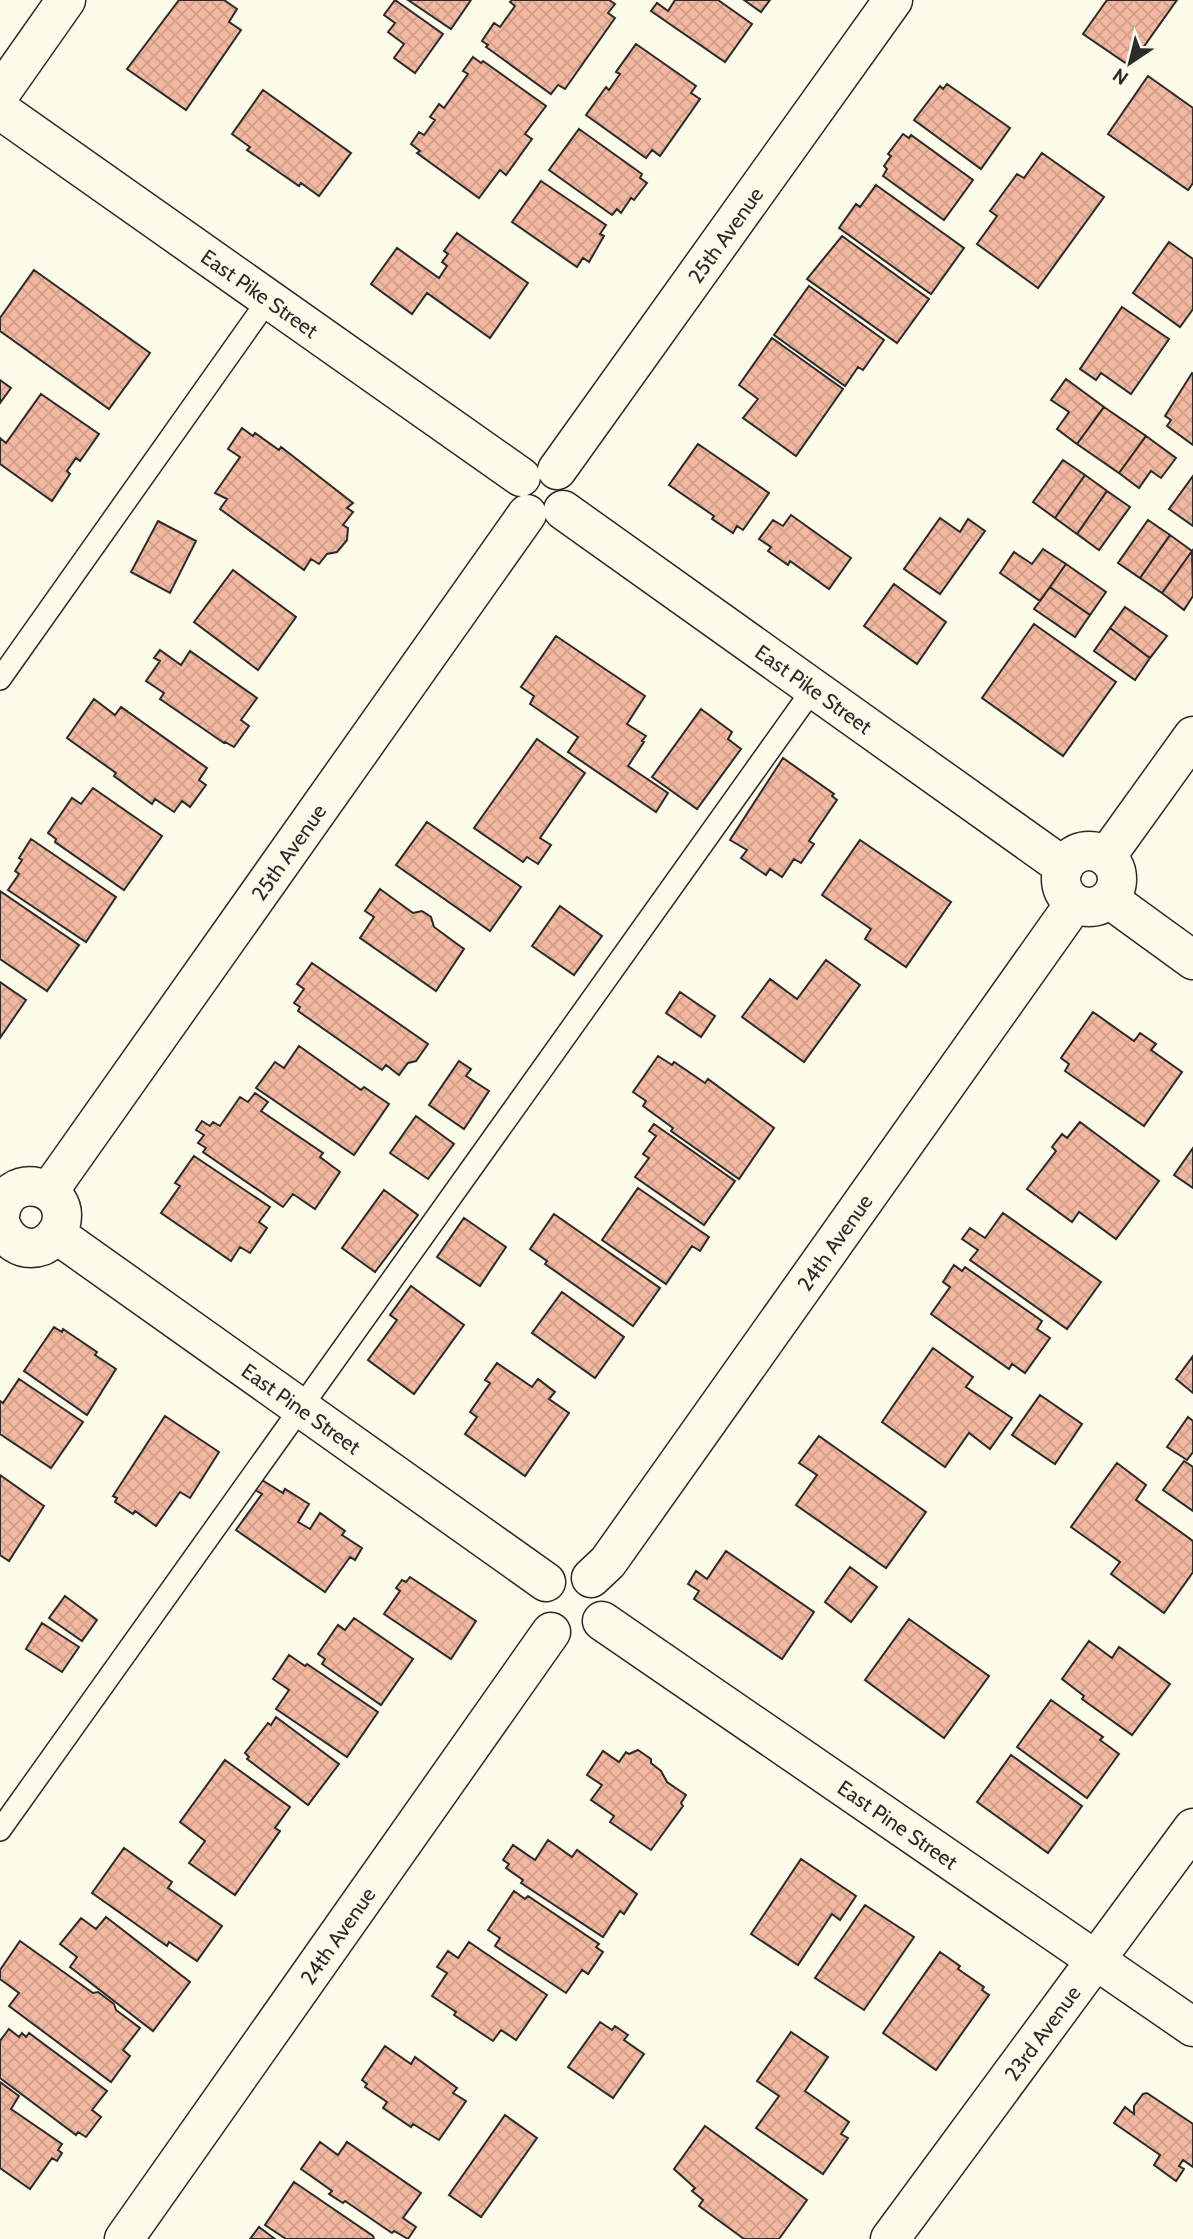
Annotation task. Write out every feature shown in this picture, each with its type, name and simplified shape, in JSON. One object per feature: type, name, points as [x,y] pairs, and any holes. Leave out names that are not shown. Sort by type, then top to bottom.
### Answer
[{"type":"street","points":[[0,94],[66,0]]},
{"type":"street","name":"25th Avenue","points":[[49,1191],[893,0]]},
{"type":"street","name":"East Pike Street","points":[[0,110],[542,493],[1064,867]]},
{"type":"street","points":[[1106,857],[1193,736]]},
{"type":"street","points":[[1092,901],[1117,884],[1117,875],[1106,857],[1093,851],[1084,851],[1075,855],[1064,867],[1060,879],[1067,897],[1092,901],[1193,960]]},
{"type":"street","name":"24th Avenue","points":[[592,1578],[608,1562],[1092,901]]},
{"type":"street","points":[[28,1186],[49,1191],[61,1208],[62,1219],[56,1234],[44,1245],[24,1247],[3,1221],[19,1188],[28,1186]]},
{"type":"street","name":"East Pine Street","points":[[56,1234],[546,1582]]},
{"type":"street","points":[[566,1571],[592,1578],[602,1590],[606,1601],[602,1621],[595,1630],[576,1639],[564,1639],[542,1624],[537,1604],[539,1592],[546,1582],[555,1574],[566,1571]]},
{"type":"street","name":"East Pine Street","points":[[602,1621],[1193,2027]]},
{"type":"street","name":"24th Avenue","points":[[124,2239],[551,1632]]},
{"type":"street","name":"23rd Avenue","points":[[890,2239],[1193,1828]]},
{"type":"lane","points":[[0,679],[268,300]]},
{"type":"lane","points":[[0,1830],[813,689]]},
{"type":"building","points":[[179,0],[224,0],[237,9],[229,22],[241,30],[186,110],[127,69]]},
{"type":"building","points":[[395,0],[443,34],[415,73],[394,58],[404,44],[388,32],[395,23],[384,15]]},
{"type":"building","points":[[408,0],[471,0],[451,29]]},
{"type":"building","points":[[609,0],[615,4],[608,13],[615,18],[565,89],[558,85],[551,94],[486,47],[488,45],[482,41],[494,23],[500,27],[515,6],[510,2]]},
{"type":"building","points":[[675,0],[718,0],[752,24],[725,62],[651,11],[657,3],[668,11]]},
{"type":"building","points":[[744,0],[770,0],[761,12]]},
{"type":"building","points":[[1107,0],[1177,0],[1130,66],[1083,34]]},
{"type":"building","points":[[636,44],[696,86],[691,93],[700,99],[660,156],[652,150],[646,158],[586,115],[606,87],[609,90],[620,74],[616,72]]},
{"type":"building","points":[[473,57],[481,63],[483,61],[546,106],[525,134],[532,139],[506,175],[500,170],[479,198],[417,153],[420,151],[411,144],[419,132],[424,135],[435,120],[430,117],[439,104],[444,108],[468,74],[463,71]]},
{"type":"building","points":[[1148,76],[1193,108],[1193,183],[1188,190],[1108,134]]},
{"type":"building","points":[[947,84],[1010,128],[981,169],[914,120],[940,86],[943,89]]},
{"type":"building","points":[[263,90],[351,153],[319,196],[301,183],[299,186],[247,150],[250,147],[232,134]]},
{"type":"building","points":[[579,129],[642,174],[640,178],[647,183],[634,200],[631,198],[621,213],[617,209],[612,215],[549,170]]},
{"type":"building","points":[[903,134],[909,138],[911,135],[973,180],[944,220],[883,176],[887,169],[884,166],[891,156],[888,154]]},
{"type":"building","points":[[1042,153],[1104,197],[1038,288],[977,244],[997,216],[990,211],[1017,174],[1024,178]]},
{"type":"building","points":[[541,181],[606,225],[600,234],[604,236],[589,262],[583,258],[577,267],[512,222]]},
{"type":"building","points":[[876,185],[964,248],[931,294],[839,228],[856,204],[860,207]]},
{"type":"building","points":[[457,233],[528,283],[490,338],[427,293],[412,314],[371,284],[397,248],[439,278],[447,266],[442,262],[448,254],[444,251]]},
{"type":"building","points":[[842,236],[929,299],[897,343],[807,279]]},
{"type":"building","points":[[1169,242],[1193,259],[1193,309],[1180,327],[1133,293]]},
{"type":"building","points":[[34,270],[150,353],[109,409],[0,331],[0,318]]},
{"type":"building","points":[[809,286],[884,340],[863,370],[858,367],[845,386],[774,335]]},
{"type":"building","points":[[1122,307],[1169,339],[1131,394],[1101,373],[1096,380],[1080,369]]},
{"type":"building","points":[[772,338],[843,389],[796,456],[743,418],[758,399],[739,385]]},
{"type":"building","points":[[1192,373],[1193,445],[1167,426],[1171,420],[1165,416]]},
{"type":"building","points":[[1066,379],[1104,407],[1077,444],[1057,429],[1069,412],[1051,400]]},
{"type":"building","points":[[0,380],[11,388],[0,403]]},
{"type":"building","points":[[41,394],[99,434],[80,461],[76,458],[67,471],[70,474],[52,501],[0,464],[0,438],[6,443]]},
{"type":"building","points":[[1104,407],[1146,436],[1119,473],[1077,444]]},
{"type":"building","points":[[242,428],[253,436],[255,433],[279,450],[281,447],[353,503],[347,508],[353,512],[343,525],[348,528],[347,540],[337,552],[327,554],[319,564],[311,559],[304,570],[220,509],[227,499],[215,493],[240,457],[228,449]]},
{"type":"building","points":[[1146,436],[1176,458],[1161,478],[1151,471],[1139,488],[1119,473]]},
{"type":"building","points":[[698,444],[769,493],[743,530],[737,526],[733,533],[712,519],[714,516],[669,485]]},
{"type":"building","points":[[1063,460],[1085,475],[1055,518],[1033,502]]},
{"type":"building","points":[[1085,475],[1107,491],[1077,534],[1055,518]]},
{"type":"building","points":[[1193,476],[1193,526],[1169,509]]},
{"type":"building","points":[[1107,491],[1130,507],[1099,550],[1077,534]]},
{"type":"building","points":[[791,515],[851,558],[829,589],[790,561],[788,565],[768,551],[771,547],[759,539],[773,520],[783,526]]},
{"type":"building","points":[[940,518],[960,532],[968,519],[985,531],[940,594],[904,569]]},
{"type":"building","points":[[1148,520],[1170,535],[1140,578],[1118,563]]},
{"type":"building","points":[[158,521],[196,541],[170,593],[131,572]]},
{"type":"building","points":[[1170,535],[1192,551],[1162,593],[1140,578]]},
{"type":"building","points":[[1043,549],[1066,564],[1040,601],[1000,573],[1014,552],[1032,564]]},
{"type":"building","points":[[1192,551],[1193,596],[1184,610],[1162,593]]},
{"type":"building","points":[[1066,564],[1106,592],[1090,615],[1050,587]]},
{"type":"building","points":[[233,570],[296,617],[258,670],[194,622]]},
{"type":"building","points":[[894,584],[946,622],[917,664],[864,626]]},
{"type":"building","points":[[1050,587],[1090,615],[1075,637],[1034,609]]},
{"type":"building","points":[[1125,607],[1167,636],[1150,658],[1110,628]]},
{"type":"building","points":[[1034,624],[1116,682],[1063,756],[982,698]]},
{"type":"building","points":[[1110,628],[1150,658],[1135,680],[1094,651]]},
{"type":"building","points":[[556,636],[645,696],[627,724],[646,736],[628,766],[668,793],[656,812],[568,752],[578,737],[530,704],[534,696],[521,687]]},
{"type":"building","points":[[160,650],[181,665],[190,651],[257,698],[241,720],[249,726],[234,747],[160,699],[164,693],[146,681],[160,661],[154,658]]},
{"type":"building","points":[[94,699],[115,715],[121,707],[207,768],[199,780],[206,785],[190,807],[182,801],[174,812],[155,799],[152,804],[114,776],[116,773],[67,738]]},
{"type":"building","points":[[701,709],[732,732],[728,739],[741,749],[697,809],[652,777]]},
{"type":"building","points":[[537,739],[585,773],[540,838],[551,845],[538,864],[527,857],[523,862],[474,828]]},
{"type":"building","points":[[783,758],[834,794],[832,796],[837,800],[809,841],[814,844],[801,863],[794,859],[782,877],[770,869],[766,875],[741,858],[747,850],[730,840]]},
{"type":"building","points":[[93,788],[162,836],[124,890],[55,842],[56,839],[48,833],[72,798],[81,804]]},
{"type":"building","points":[[427,822],[521,887],[490,931],[396,865]]},
{"type":"building","points":[[31,839],[116,897],[86,942],[8,890],[19,874],[15,871],[22,860],[19,858]]},
{"type":"building","points":[[860,840],[951,902],[906,967],[865,939],[871,929],[822,895]]},
{"type":"building","points":[[380,889],[413,913],[422,911],[431,917],[434,927],[464,949],[436,991],[360,938],[374,917],[365,911]]},
{"type":"building","points":[[0,891],[79,945],[47,991],[0,959]]},
{"type":"building","points":[[560,906],[602,936],[574,975],[532,946]]},
{"type":"building","points":[[826,960],[860,985],[804,1062],[742,1017],[770,979],[797,999]]},
{"type":"building","points":[[312,963],[428,1044],[416,1061],[408,1063],[399,1075],[386,1065],[382,1070],[298,1011],[300,1007],[294,1003],[304,989],[297,984]]},
{"type":"building","points":[[0,982],[26,1000],[0,1038]]},
{"type":"building","points":[[680,992],[715,1016],[701,1037],[666,1013]]},
{"type":"building","points":[[1093,1012],[1134,1041],[1140,1033],[1156,1044],[1151,1050],[1182,1072],[1144,1126],[1065,1071],[1069,1064],[1061,1058]]},
{"type":"building","points":[[299,1046],[361,1090],[364,1087],[389,1104],[354,1155],[256,1088],[275,1062],[284,1068]]},
{"type":"building","points":[[658,1056],[672,1065],[674,1062],[705,1083],[708,1079],[774,1128],[739,1179],[671,1131],[673,1128],[643,1106],[646,1101],[633,1092]]},
{"type":"building","points":[[459,1061],[471,1069],[466,1076],[489,1091],[464,1129],[429,1105]]},
{"type":"building","points":[[255,1093],[268,1102],[261,1111],[323,1153],[320,1157],[340,1172],[315,1209],[293,1194],[283,1207],[203,1152],[206,1148],[198,1143],[204,1135],[196,1130],[202,1121],[210,1126],[213,1122],[220,1126],[240,1097],[248,1102]]},
{"type":"building","points":[[416,1116],[454,1144],[428,1179],[390,1153]]},
{"type":"building","points":[[1080,1122],[1159,1181],[1116,1239],[1079,1212],[1072,1222],[1027,1189],[1056,1151],[1052,1147],[1062,1134],[1067,1138]]},
{"type":"building","points":[[654,1124],[735,1181],[704,1225],[635,1177],[649,1158],[643,1154],[656,1136],[649,1131]]},
{"type":"building","points":[[1193,1148],[1193,1188],[1174,1175]]},
{"type":"building","points":[[194,1156],[270,1207],[259,1222],[267,1228],[250,1253],[240,1247],[231,1261],[161,1213],[180,1186],[175,1183]]},
{"type":"building","points":[[638,1188],[709,1237],[700,1251],[692,1246],[666,1284],[602,1240]]},
{"type":"building","points":[[384,1190],[418,1215],[375,1272],[342,1248]]},
{"type":"building","points":[[1003,1213],[1101,1282],[1067,1329],[970,1260],[978,1250],[962,1239],[970,1228],[985,1238]]},
{"type":"building","points":[[554,1214],[660,1288],[633,1326],[545,1264],[547,1261],[530,1249]]},
{"type":"building","points":[[464,1218],[506,1247],[480,1286],[437,1257]]},
{"type":"building","points":[[954,1265],[962,1271],[965,1267],[1042,1321],[1037,1329],[1050,1338],[1025,1373],[1012,1364],[1009,1369],[931,1314],[950,1287],[943,1282]]},
{"type":"building","points":[[411,1286],[464,1325],[414,1394],[368,1360],[397,1320],[390,1315]]},
{"type":"building","points":[[562,1292],[624,1337],[595,1378],[532,1333]]},
{"type":"building","points":[[54,1327],[62,1332],[63,1329],[97,1352],[95,1355],[116,1369],[87,1415],[24,1371]]},
{"type":"building","points":[[933,1348],[973,1377],[966,1387],[1012,1418],[990,1449],[969,1433],[945,1467],[882,1422]]},
{"type":"building","points":[[1193,1356],[1193,1393],[1176,1379]]},
{"type":"building","points":[[497,1363],[532,1387],[538,1379],[555,1392],[549,1399],[569,1413],[525,1476],[465,1434],[477,1417],[470,1412],[490,1383],[485,1380]]},
{"type":"building","points":[[19,1379],[83,1422],[51,1468],[0,1434],[0,1401],[3,1403]]},
{"type":"building","points":[[1040,1395],[1082,1424],[1055,1464],[1012,1435]]},
{"type":"building","points":[[165,1416],[219,1452],[190,1498],[180,1492],[156,1526],[135,1511],[133,1514],[115,1502],[117,1498],[113,1496]]},
{"type":"building","points":[[1188,1417],[1193,1421],[1193,1452],[1187,1460],[1167,1447]]},
{"type":"building","points":[[819,1436],[926,1512],[886,1568],[796,1505],[817,1475],[799,1463]]},
{"type":"building","points":[[1184,1461],[1193,1467],[1193,1511],[1163,1490]]},
{"type":"building","points":[[1117,1463],[1146,1485],[1136,1500],[1193,1541],[1193,1572],[1164,1613],[1111,1574],[1120,1562],[1071,1527]]},
{"type":"building","points":[[0,1475],[44,1506],[9,1561],[0,1555]]},
{"type":"building","points":[[262,1480],[283,1493],[285,1489],[309,1504],[298,1522],[310,1529],[320,1513],[345,1531],[342,1535],[362,1548],[355,1560],[350,1557],[325,1592],[236,1530],[262,1494],[255,1490]]},
{"type":"building","points":[[726,1551],[814,1612],[782,1659],[694,1599],[699,1591],[688,1584],[696,1571],[707,1579]]},
{"type":"building","points":[[850,1567],[877,1587],[851,1622],[825,1602]]},
{"type":"building","points":[[410,1577],[476,1621],[451,1659],[384,1614],[400,1591],[396,1588],[402,1580],[406,1582]]},
{"type":"building","points":[[65,1596],[97,1620],[82,1641],[49,1618]]},
{"type":"building","points":[[354,1618],[413,1659],[381,1705],[322,1664],[325,1659],[318,1654],[338,1625],[345,1630]]},
{"type":"building","points":[[909,1619],[989,1676],[944,1738],[865,1680]]},
{"type":"building","points":[[42,1623],[79,1647],[62,1672],[26,1649]]},
{"type":"building","points":[[1089,1641],[1112,1658],[1119,1647],[1170,1684],[1132,1735],[1082,1699],[1084,1696],[1062,1679]]},
{"type":"building","points":[[289,1655],[305,1666],[307,1664],[378,1712],[347,1757],[276,1709],[289,1690],[273,1679]]},
{"type":"building","points":[[1051,1700],[1103,1737],[1100,1740],[1119,1754],[1087,1798],[1017,1747]]},
{"type":"building","points":[[276,1717],[339,1764],[308,1805],[247,1759],[249,1757],[245,1753],[268,1723],[271,1725]]},
{"type":"building","points":[[638,1750],[651,1759],[651,1763],[661,1771],[667,1782],[686,1795],[681,1803],[683,1806],[651,1850],[610,1822],[614,1816],[591,1800],[602,1785],[587,1775],[603,1751],[619,1762],[626,1752],[629,1754]]},
{"type":"building","points":[[1011,1755],[1082,1806],[1048,1853],[977,1802]]},
{"type":"building","points":[[225,1760],[290,1807],[275,1828],[280,1831],[235,1895],[189,1863],[205,1841],[180,1822]]},
{"type":"building","points":[[548,1840],[572,1857],[577,1850],[637,1894],[624,1914],[620,1911],[603,1937],[521,1883],[523,1880],[506,1868],[509,1864],[503,1860],[513,1845],[535,1860]]},
{"type":"building","points":[[124,1848],[172,1882],[168,1888],[222,1926],[197,1961],[169,1942],[167,1946],[92,1893]]},
{"type":"building","points":[[801,1859],[856,1896],[840,1920],[832,1914],[798,1965],[751,1934]]},
{"type":"building","points":[[514,1891],[525,1899],[528,1896],[599,1944],[596,1947],[603,1952],[588,1974],[582,1970],[566,1993],[495,1946],[500,1938],[488,1930]]},
{"type":"building","points":[[865,1905],[914,1937],[864,2010],[815,1978]]},
{"type":"building","points":[[106,1917],[190,1982],[153,2031],[70,1967],[77,1957],[60,1944],[81,1918],[96,1929]]},
{"type":"building","points":[[20,1941],[93,1993],[98,1992],[140,2028],[123,2050],[130,2056],[111,2082],[9,2006],[19,1993],[0,1979],[0,1970]]},
{"type":"building","points":[[469,1942],[547,1995],[516,2040],[501,2030],[493,2041],[454,2015],[456,2012],[432,1996],[447,1973],[437,1967],[448,1951],[458,1958]]},
{"type":"building","points":[[940,1952],[984,1987],[982,1990],[989,1995],[936,2070],[883,2033]]},
{"type":"building","points":[[600,2022],[612,2030],[615,2026],[628,2035],[624,2040],[644,2054],[613,2098],[568,2067]]},
{"type":"building","points":[[9,2029],[19,2037],[22,2033],[26,2037],[29,2033],[107,2091],[92,2110],[101,2117],[86,2137],[78,2132],[76,2135],[0,2078],[0,2041]]},
{"type":"building","points":[[791,2032],[828,2057],[805,2091],[849,2122],[841,2134],[848,2138],[823,2174],[756,2128],[779,2096],[757,2081]]},
{"type":"building","points":[[385,2046],[411,2064],[415,2057],[457,2088],[453,2093],[466,2101],[439,2140],[413,2124],[411,2127],[383,2108],[387,2102],[365,2087],[367,2084],[362,2080]]},
{"type":"building","points":[[0,2082],[19,2096],[11,2109],[62,2144],[58,2150],[62,2153],[57,2161],[52,2158],[30,2189],[0,2168]]},
{"type":"building","points":[[1147,2093],[1193,2124],[1193,2167],[1183,2160],[1179,2166],[1184,2169],[1176,2181],[1154,2165],[1160,2155],[1114,2123],[1125,2107],[1134,2114],[1134,2106],[1143,2094]]},
{"type":"building","points":[[505,2115],[537,2138],[481,2217],[449,2195]]},
{"type":"building","points":[[705,2126],[807,2200],[779,2239],[744,2239],[699,2206],[703,2200],[692,2191],[695,2188],[674,2169]]},
{"type":"building","points":[[320,2142],[338,2155],[347,2142],[421,2193],[403,2218],[416,2227],[408,2239],[394,2231],[392,2233],[345,2201],[343,2203],[329,2194],[332,2191],[301,2169]]},
{"type":"building","points":[[294,2182],[374,2239],[286,2239],[265,2225]]},
{"type":"building","points":[[259,2227],[275,2239],[250,2239]]}]
